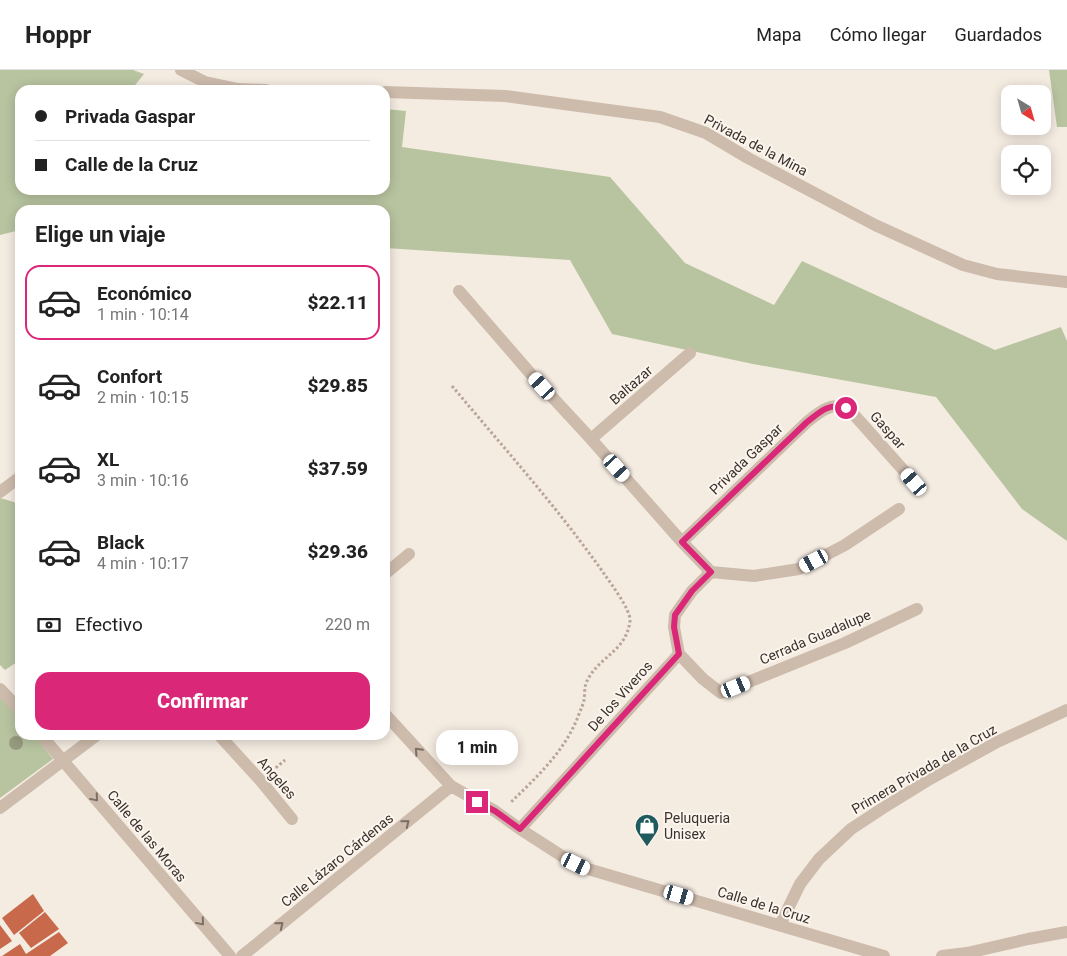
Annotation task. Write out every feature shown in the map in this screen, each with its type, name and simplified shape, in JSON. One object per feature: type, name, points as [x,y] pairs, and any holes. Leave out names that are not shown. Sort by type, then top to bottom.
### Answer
[{"type":"street","points":[[181,70],[205,82],[219,85]]},
{"type":"street","name":"Privada de la Mina","points":[[390,92],[505,96],[660,117],[706,133],[748,158],[875,225],[964,265],[998,274],[1067,282]]},
{"type":"street","points":[[459,291],[530,373],[711,572],[754,576],[799,569],[845,545],[899,508]]},
{"type":"street","name":"Baltazar","points":[[591,439],[690,353]]},
{"type":"street","name":"Gaspar","points":[[836,405],[846,408],[856,417],[914,482]]},
{"type":"street","name":"Privada Gaspar","points":[[682,542],[807,422],[824,409],[836,405]]},
{"type":"street","points":[[0,492],[15,481]]},
{"type":"street","points":[[390,570],[409,554]]},
{"type":"street","points":[[679,654],[674,627],[675,615],[692,591],[711,572]]},
{"type":"street","name":"Cerrada Guadalupe","points":[[679,654],[703,679],[721,693],[845,643],[917,609]]},
{"type":"street","name":"De los Viveros","points":[[520,829],[679,654]]},
{"type":"street","points":[[0,689],[15,705]]},
{"type":"street","name":"Primera Privada de la Cruz","points":[[780,925],[800,884],[814,865],[851,829],[883,808],[996,742],[1067,710]]},
{"type":"street","name":"Calle de la Cruz","points":[[390,719],[451,786],[565,858],[588,869],[884,956]]},
{"type":"street","name":"Calle de las Moras","points":[[45,740],[230,956]]},
{"type":"street","points":[[0,808],[91,740]]},
{"type":"street","name":"Angeles","points":[[224,740],[292,819]]},
{"type":"street","name":"Calle Lázaro Cárdenas","points":[[242,956],[451,786]]},
{"type":"street","points":[[942,956],[967,954],[1028,939],[1067,932]]},
{"type":"path","points":[[452,386],[570,527],[610,582],[624,604],[630,618],[627,634],[621,644],[604,660],[586,683],[583,703],[568,738],[538,777],[498,814]]},
{"type":"green space","points":[[0,70],[133,70],[144,74],[135,85],[15,85],[15,195],[390,195],[390,109],[406,111],[402,147],[610,177],[685,263],[774,305],[802,261],[995,350],[1061,327],[1067,341],[1067,541],[1022,509],[936,397],[753,364],[612,334],[570,260],[390,248],[390,205],[15,205],[15,231],[0,235]]},
{"type":"green space","points":[[1049,70],[1067,70],[1067,127],[1057,127]]},
{"type":"green space","points":[[0,498],[15,503],[15,663],[5,670],[0,665]]},
{"type":"green space","points":[[0,695],[15,711],[15,740],[38,740],[53,759],[0,798]]},
{"type":"building","points":[[33,894],[44,911],[14,935],[2,918]]},
{"type":"building","points":[[45,912],[59,929],[31,948],[19,933]]},
{"type":"building","points":[[0,925],[12,941],[0,949]]},
{"type":"building","points":[[59,932],[68,943],[50,956],[2,956],[20,944],[26,954]]},
{"type":"place","name":"Peluqueria Unisex","points":[[647,847]]},
{"type":"route","points":[[477,802],[495,811],[520,829],[679,654],[675,637],[675,615],[692,591],[711,572],[682,542],[807,422],[824,409],[836,405],[846,408]]}]
